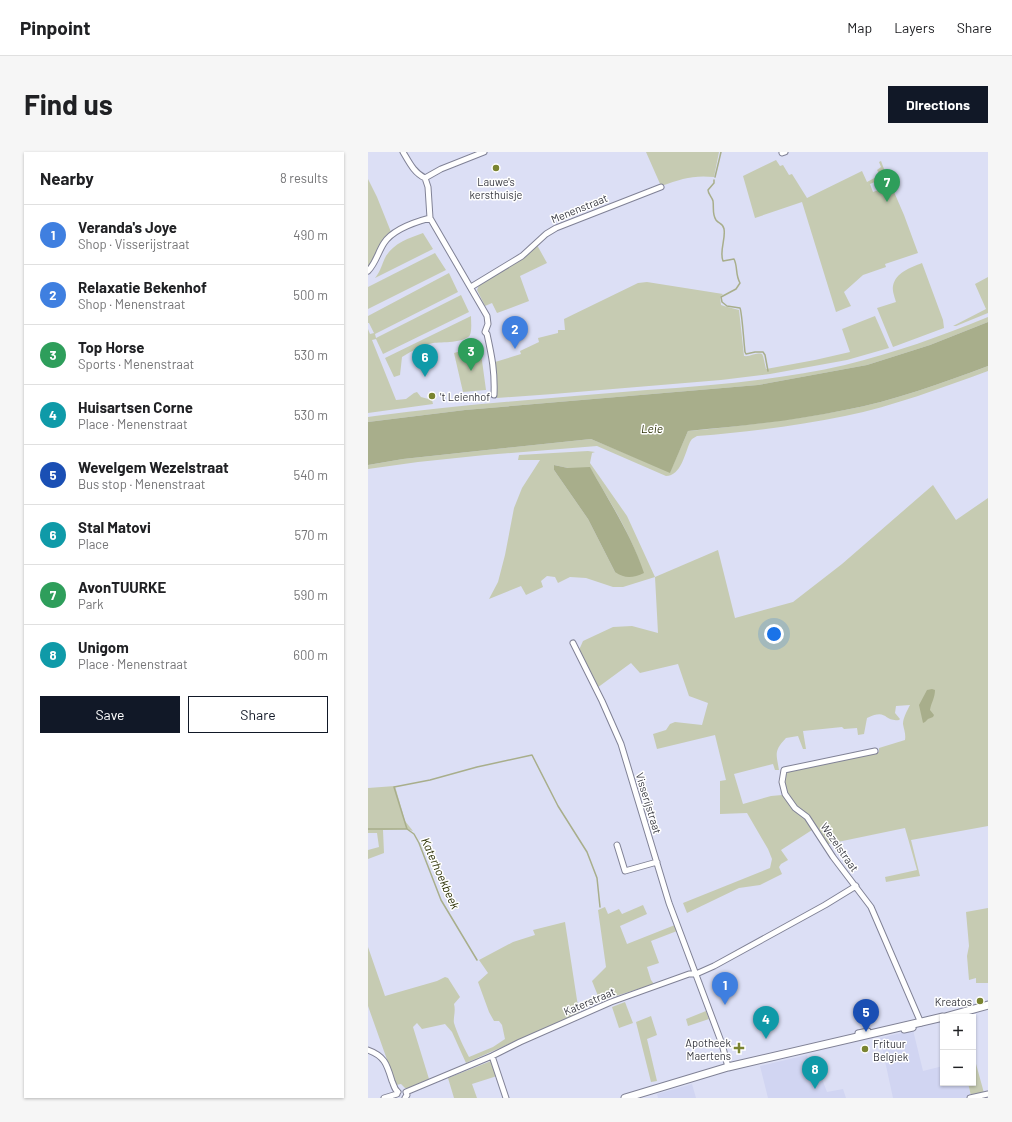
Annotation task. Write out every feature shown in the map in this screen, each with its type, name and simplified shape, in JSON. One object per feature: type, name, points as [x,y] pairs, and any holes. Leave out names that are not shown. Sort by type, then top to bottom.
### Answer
[{"type":"main road","points":[[955,1014],[986,1006]]},
{"type":"main road","points":[[625,1098],[728,1067],[940,1018]]},
{"type":"street","points":[[403,152],[419,175],[425,178],[428,187],[430,218],[472,287],[488,320],[485,332],[487,334],[493,360],[494,395]]},
{"type":"street","points":[[425,178],[484,152]]},
{"type":"street","name":"Menenstraat","points":[[472,287],[522,256],[550,232],[661,187]]},
{"type":"street","points":[[368,270],[372,267],[384,242],[398,230],[430,218]]},
{"type":"street","name":"Visserijstraat","points":[[573,642],[602,700],[621,744],[669,903],[722,1044],[728,1067]]},
{"type":"street","name":"Wezelstraat","points":[[875,751],[784,770],[783,790],[795,808],[807,817],[836,861],[871,907],[920,1023]]},
{"type":"street","points":[[617,845],[625,871],[656,862]]},
{"type":"street","points":[[696,974],[762,940],[856,886]]},
{"type":"street","name":"Katerstraat","points":[[406,1092],[492,1056],[610,1002],[689,974],[696,974]]},
{"type":"street","points":[[368,1050],[383,1059],[398,1095]]},
{"type":"street","points":[[492,1056],[506,1098]]},
{"type":"street","points":[[384,1098],[398,1095],[403,1090],[407,1095],[405,1098]]},
{"type":"street","points":[[970,1098],[988,1094]]},
{"type":"shaded area","points":[[646,152],[719,152],[714,177],[687,178],[661,186]]},
{"type":"shaded area","points":[[776,160],[780,166],[783,165],[789,175],[792,174],[807,198],[862,171],[867,182],[880,175],[877,170],[881,167],[879,162],[881,161],[887,177],[870,184],[873,192],[891,185],[918,253],[885,264],[886,267],[863,275],[844,292],[851,306],[836,312],[802,202],[755,218],[743,176]]},
{"type":"shaded area","points":[[368,179],[391,232],[383,240],[373,262],[368,268]]},
{"type":"shaded area","points":[[423,233],[433,249],[375,278],[379,273],[389,251],[407,239]]},
{"type":"shaded area","points":[[537,245],[547,263],[520,276],[529,301],[497,313],[492,303],[485,306],[477,290],[479,285],[524,258]]},
{"type":"shaded area","points":[[435,253],[446,270],[368,309],[368,287]]},
{"type":"shaded area","points":[[922,263],[943,320],[944,328],[893,347],[877,308],[896,302],[893,286],[897,277],[904,271]]},
{"type":"shaded area","points":[[449,273],[458,292],[375,334],[376,338],[461,295],[469,312],[383,354],[376,339],[372,340],[396,400],[406,399],[417,392],[421,397],[432,400],[433,404],[368,413],[368,329],[370,334],[374,333],[368,323],[368,316]]},
{"type":"shaded area","points":[[988,277],[988,313],[953,326],[986,309],[975,284]]},
{"type":"shaded area","points":[[647,282],[723,294],[720,297],[721,305],[739,310],[744,356],[762,354],[766,369],[850,352],[842,329],[875,316],[889,348],[847,360],[770,374],[721,380],[497,398],[495,362],[521,354],[520,351],[539,342],[538,338],[558,333],[558,330],[565,330],[564,319],[638,283]]},
{"type":"shaded area","points":[[471,316],[471,333],[467,338],[458,341],[433,343],[413,350],[402,357],[400,375],[394,377],[385,358]]},
{"type":"shaded area","points":[[988,317],[988,322],[930,345],[867,365],[758,385],[465,410],[368,422],[368,417],[443,408],[722,384],[796,375],[845,365],[900,350]]},
{"type":"shaded area","points":[[480,346],[486,390],[463,392],[454,353]]},
{"type":"shaded area","points":[[988,366],[988,371],[917,396],[863,412],[790,426],[697,436],[690,442],[679,468],[671,475],[666,476],[597,446],[485,455],[368,469],[368,465],[403,459],[591,439],[670,472],[688,431],[786,420],[825,414],[882,402]]},
{"type":"shaded area","points":[[588,451],[595,452],[592,453],[590,463],[627,516],[655,577],[623,587],[613,587],[586,578],[570,577],[558,583],[555,577],[547,576],[541,581],[543,587],[526,595],[521,586],[489,599],[498,582],[514,508],[522,488],[540,460],[518,460],[519,455]],"holes":[[[554,465],[568,468],[590,468],[627,532],[639,559],[643,573],[615,572],[588,519],[554,470]]]},
{"type":"shaded area","points":[[933,485],[956,520],[988,498],[988,826],[911,840],[920,876],[886,882],[885,877],[917,870],[905,828],[828,844],[789,798],[786,792],[784,776],[785,773],[789,771],[879,752],[879,748],[905,740],[903,722],[910,705],[896,706],[895,713],[900,719],[899,720],[890,719],[879,714],[867,718],[864,734],[858,735],[857,728],[844,729],[842,727],[803,731],[806,749],[803,749],[798,736],[786,738],[779,746],[777,756],[779,770],[775,770],[773,764],[734,774],[743,804],[771,796],[782,795],[810,824],[812,830],[781,850],[788,860],[779,867],[782,874],[760,885],[739,888],[687,913],[683,903],[770,868],[772,859],[768,849],[747,813],[720,814],[720,781],[726,780],[715,735],[657,749],[653,734],[666,730],[670,724],[675,722],[702,725],[708,703],[689,696],[678,664],[640,673],[631,663],[597,688],[579,650],[583,641],[613,627],[632,626],[658,633],[655,577],[718,550],[735,618],[793,602],[842,564]]},
{"type":"shaded area","points":[[395,786],[405,821],[413,831],[406,829],[383,830],[384,853],[368,859],[368,850],[379,847],[377,833],[368,833],[368,788]]},
{"type":"shaded area","points":[[643,905],[647,914],[620,926],[627,944],[675,925],[677,931],[651,941],[659,963],[647,967],[651,980],[654,984],[600,1001],[592,981],[606,967],[598,910],[605,907],[608,914],[619,909],[622,914]]},
{"type":"shaded area","points":[[988,908],[988,983],[976,983],[976,978],[969,980],[967,956],[969,946],[966,912]]},
{"type":"shaded area","points":[[565,922],[579,1013],[466,1063],[452,1032],[445,1024],[422,1029],[417,1023],[413,1027],[429,1079],[409,1088],[405,1088],[401,1084],[396,1085],[368,1006],[368,947],[385,996],[437,981],[445,977],[448,978],[460,997],[454,1004],[454,1023],[469,1057],[493,1047],[505,1039],[502,1025],[499,1021],[494,1021],[489,1012],[478,982],[488,973],[479,960],[513,942],[535,935],[533,930]]},
{"type":"shaded area","points":[[625,1002],[633,1023],[619,1028],[612,1007]]},
{"type":"shaded area","points":[[706,1011],[709,1019],[688,1026],[686,1019]]},
{"type":"shaded area","points":[[651,1016],[657,1035],[647,1039],[657,1081],[651,1082],[636,1022]]},
{"type":"shaded area","points":[[913,1030],[923,1071],[940,1067],[940,1086],[969,1086],[971,1096],[965,1098],[893,1098],[880,1038]]},
{"type":"shaded area","points":[[807,1055],[813,1080],[822,1079],[827,1092],[843,1089],[846,1098],[768,1098],[760,1066]]},
{"type":"shaded area","points":[[491,1061],[497,1076],[472,1084],[477,1098],[454,1098],[448,1078]]},
{"type":"shaded area","points":[[976,1064],[984,1093],[971,1096],[969,1086],[976,1086]]},
{"type":"shaded area","points":[[692,1084],[696,1098],[658,1098],[657,1094]]},
{"type":"water","name":"Leie","points":[[988,322],[988,366],[882,402],[825,414],[786,420],[688,431],[670,473],[591,439],[403,459],[368,465],[368,422],[465,410],[758,385],[867,365],[930,345]]},
{"type":"water","points":[[554,465],[568,468],[590,467],[627,532],[644,573],[629,577],[622,576],[615,572],[588,519],[554,470]]},
{"type":"water","points":[[927,690],[935,690],[935,693],[930,710],[934,715],[923,723],[919,705]]},
{"type":"waterway","points":[[715,177],[721,152]]},
{"type":"waterway","points":[[714,180],[714,183],[708,190],[713,201],[715,218],[724,229],[722,249],[723,261],[734,259],[740,283],[736,289],[721,297],[722,302],[727,306],[740,308],[745,352],[746,354],[763,352],[768,371]]},
{"type":"waterway","points":[[407,829],[394,787],[430,780],[477,767],[532,755],[558,806],[587,852],[597,878],[600,907]]},
{"type":"waterway","name":"Katerhoekbeek","points":[[368,829],[407,829],[414,834],[419,843],[441,900],[477,960]]},
{"type":"place","name":"Lauwe's kersthuisje","points":[[496,168]]},
{"type":"place","name":"AvonTUURKE","points":[[887,202]]},
{"type":"place","name":"Relaxatie Bekenhof","points":[[515,349]]},
{"type":"place","name":"Top Horse","points":[[471,371]]},
{"type":"place","name":"Stal Matovi","points":[[425,377]]},
{"type":"place","name":"'t Leienhof","points":[[432,396]]},
{"type":"place","name":"Kreatos","points":[[980,1001]]},
{"type":"place","name":"Veranda's Joye","points":[[725,1005]]},
{"type":"place","name":"Wevelgem Wezelstraat","points":[[866,1032]]},
{"type":"place","name":"Huisartsen Corne","points":[[766,1039]]},
{"type":"place","name":"Apotheek Maertens","points":[[739,1048]]},
{"type":"place","name":"Frituur Belgiek","points":[[865,1049]]},
{"type":"place","name":"Unigom","points":[[815,1089]]}]
